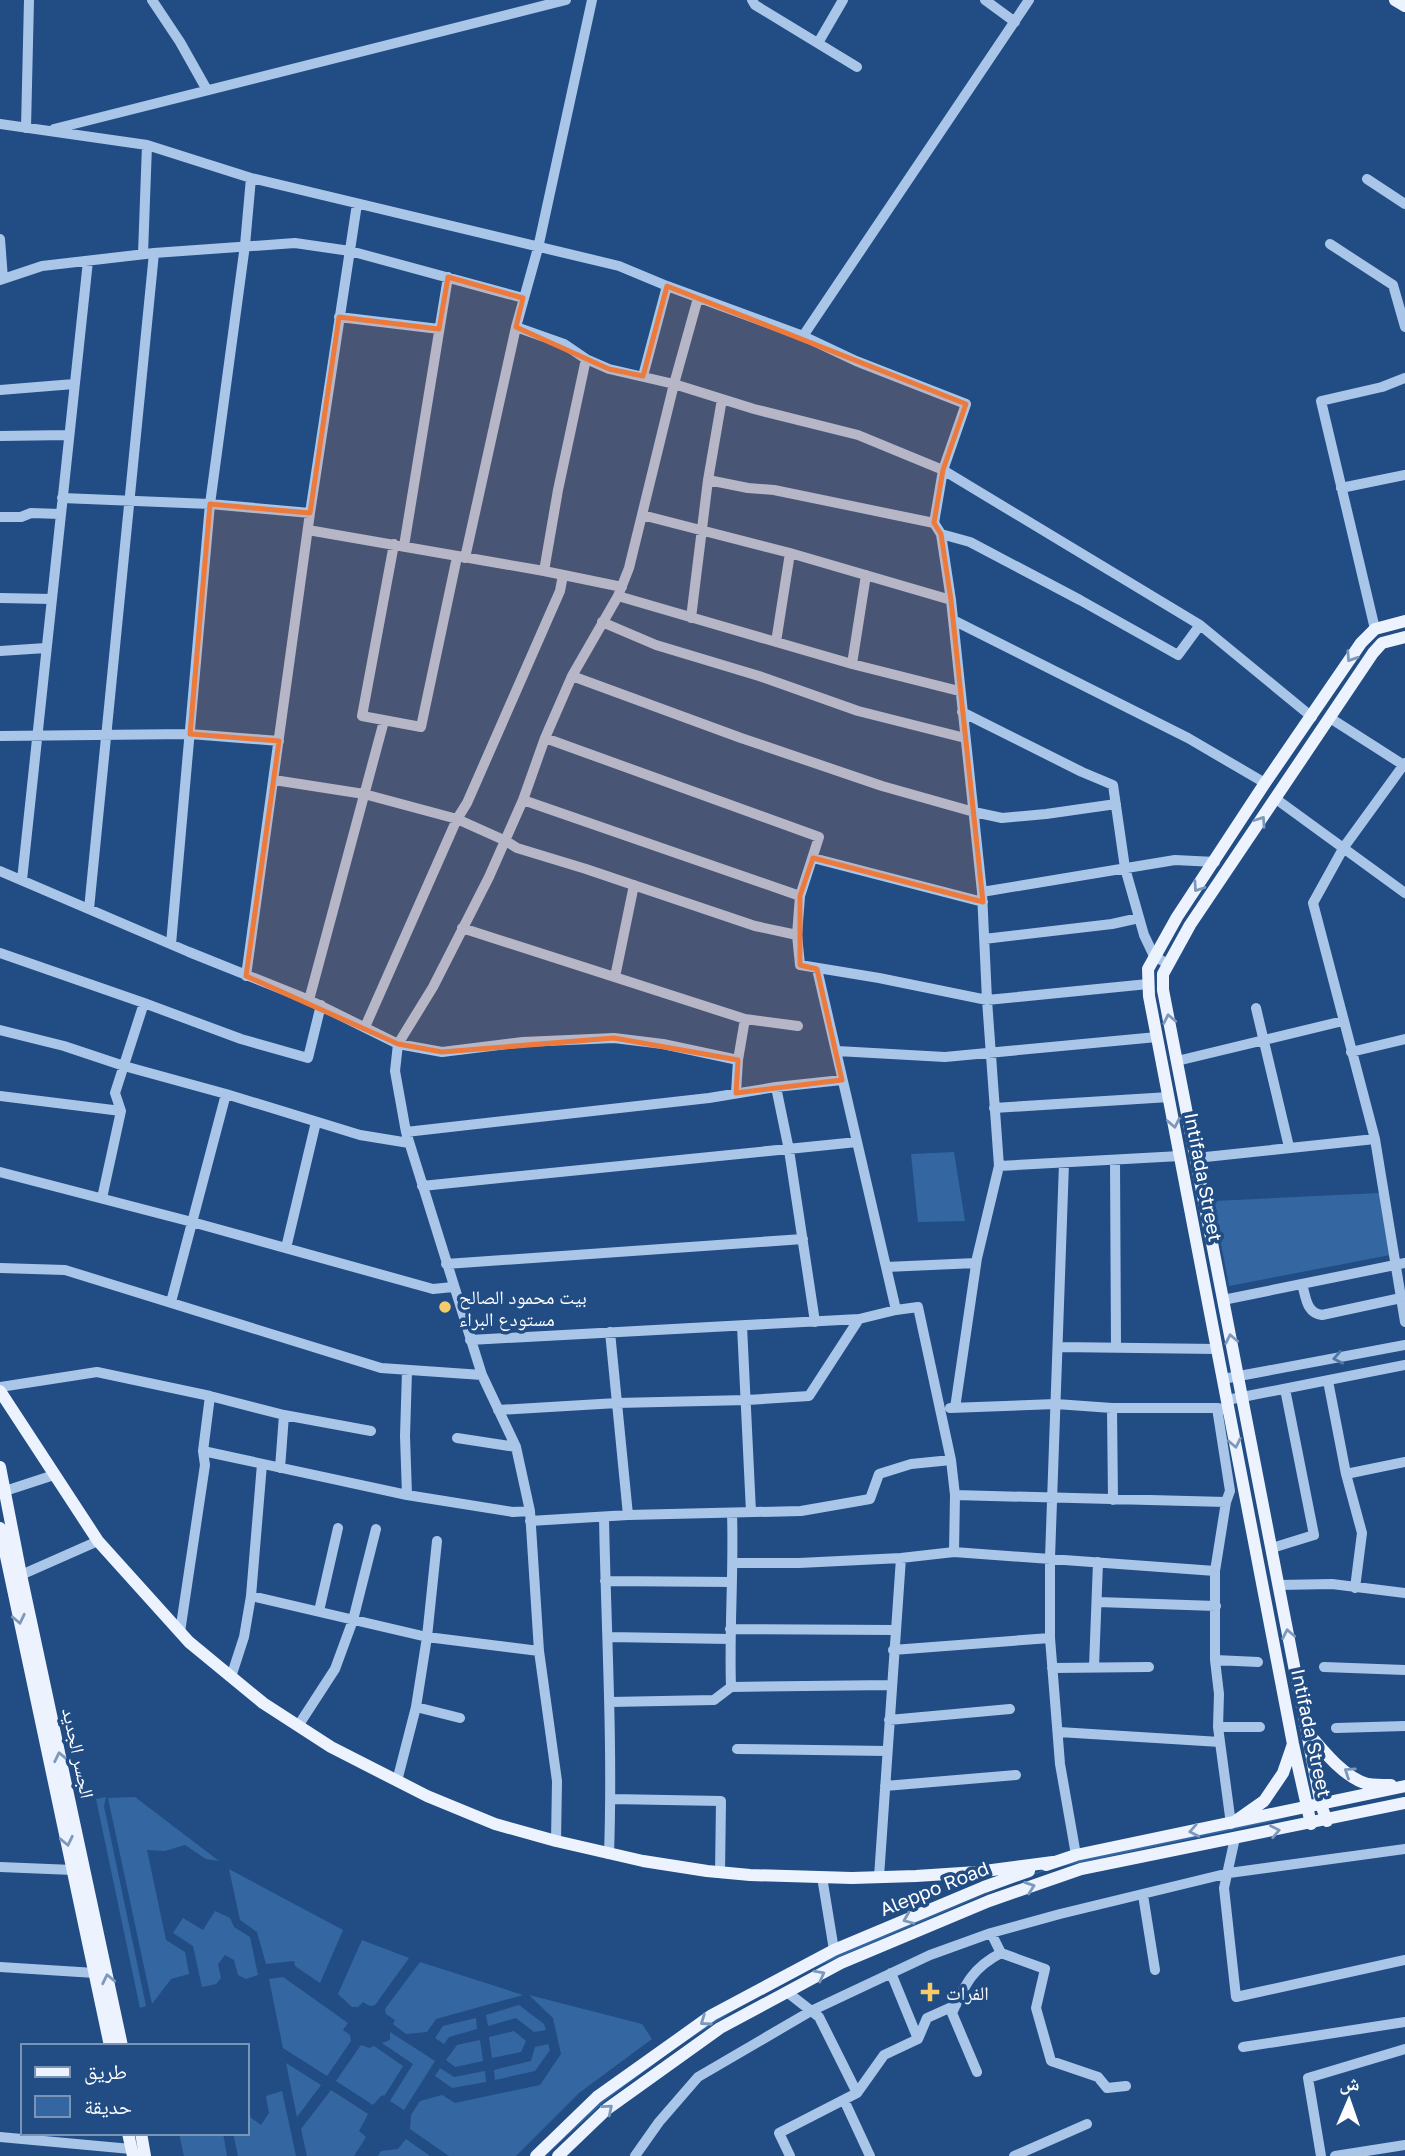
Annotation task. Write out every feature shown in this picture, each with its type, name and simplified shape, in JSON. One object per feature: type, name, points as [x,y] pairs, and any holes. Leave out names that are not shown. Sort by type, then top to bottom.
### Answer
[{"type":"main road","points":[[1395,0],[1405,6]]},
{"type":"main road","points":[[1375,629],[1405,621]]},
{"type":"main road","name":"Intifada Street","points":[[1311,1824],[1224,1406],[1223,1379],[1148,990],[1149,969],[1177,918],[1265,783],[1361,643],[1375,629]]},
{"type":"main road","name":"Intifada Street","points":[[1327,1821],[1321,1805],[1223,1300],[1164,994],[1163,974],[1190,925],[1373,653],[1382,643],[1405,637]]},
{"type":"main road","points":[[0,1389],[98,1541],[180,1632],[263,1703],[331,1747],[427,1797],[495,1824],[556,1841],[643,1861],[720,1872],[879,1877],[977,1872],[1053,1862]]},
{"type":"main road","name":"الجسر الجديد","points":[[0,1467],[122,2044]]},
{"type":"main road","name":"الجسر الجديد","points":[[0,1528],[110,2044]]},
{"type":"main road","points":[[1307,1731],[1333,1761],[1367,1784],[1405,1786]]},
{"type":"main road","points":[[1231,1824],[1264,1801],[1283,1773],[1293,1744]]},
{"type":"main road","name":"Aleppo Road","points":[[536,2156],[597,2097],[712,2015],[834,1950],[984,1887],[1076,1855],[1405,1786]]},
{"type":"main road","name":"Aleppo Road","points":[[558,2156],[607,2109],[720,2028],[841,1963],[989,1901],[1081,1869],[1405,1804]]},
{"type":"main road","points":[[128,2135],[132,2153]]},
{"type":"main road","points":[[141,2135],[145,2156]]},
{"type":"street","points":[[26,128],[29,0]]},
{"type":"street","points":[[152,0],[207,90]]},
{"type":"street","points":[[46,131],[566,0]]},
{"type":"street","points":[[448,276],[399,545],[362,716],[421,727],[523,298],[538,248],[592,0]]},
{"type":"street","points":[[752,0],[755,5],[857,67]]},
{"type":"street","points":[[818,43],[844,0]]},
{"type":"street","points":[[985,0],[1015,22]]},
{"type":"street","points":[[803,336],[1029,0]]},
{"type":"street","points":[[0,124],[147,145],[251,178],[619,266],[803,336],[856,361],[966,404],[943,470],[934,523],[941,534],[951,600],[983,897],[987,1000],[999,1166],[976,1263],[955,1408]]},
{"type":"street","points":[[89,909],[130,501],[149,254],[147,145]]},
{"type":"street","points":[[171,944],[210,504],[245,245],[251,178]]},
{"type":"street","points":[[1367,180],[1405,204]]},
{"type":"street","points":[[246,976],[310,513],[357,204]]},
{"type":"street","points":[[0,239],[2,279],[42,266],[245,245],[295,243],[350,251],[523,298]]},
{"type":"street","points":[[1330,244],[1393,285],[1405,327]]},
{"type":"street","points":[[22,880],[88,261]]},
{"type":"street","points":[[643,376],[667,286]]},
{"type":"street","points":[[556,1841],[557,1781],[539,1651],[530,1516],[516,1447],[482,1375],[470,1340],[408,1137],[395,1071],[398,1044],[433,987],[506,841],[572,676],[620,592],[629,568],[698,298]]},
{"type":"street","points":[[339,317],[439,329]]},
{"type":"street","points":[[516,327],[564,344],[586,359],[609,369],[674,384],[754,409],[858,435],[943,470],[1200,625],[1312,717]]},
{"type":"street","points":[[544,571],[586,359]]},
{"type":"street","points":[[1375,629],[1321,401],[1382,387],[1405,377]]},
{"type":"street","points":[[0,390],[74,384]]},
{"type":"street","points":[[691,618],[708,480],[722,399]]},
{"type":"street","points":[[0,436],[69,435]]},
{"type":"street","points":[[1341,488],[1405,475]]},
{"type":"street","points":[[708,480],[774,490],[934,523]]},
{"type":"street","points":[[62,498],[210,504],[310,513]]},
{"type":"street","points":[[0,517],[21,517],[31,513],[60,514]]},
{"type":"street","points":[[642,515],[790,553],[951,600]]},
{"type":"street","points":[[308,530],[564,575],[691,618],[959,691]]},
{"type":"street","points":[[941,534],[970,542],[1178,655],[1200,625]]},
{"type":"street","points":[[776,642],[790,553]]},
{"type":"street","points":[[365,1027],[457,819],[467,803],[564,575]]},
{"type":"street","points":[[852,664],[866,575]]},
{"type":"street","points":[[0,598],[52,599]]},
{"type":"street","points":[[953,621],[1188,738],[1265,783]]},
{"type":"street","points":[[601,622],[656,645],[858,711],[965,738]]},
{"type":"street","points":[[0,651],[46,648]]},
{"type":"street","points":[[572,676],[805,760],[882,786],[974,812],[1002,818],[1116,803]]},
{"type":"street","points":[[962,712],[1113,785],[1125,868],[1144,935],[1154,956],[1168,964]]},
{"type":"street","points":[[1329,718],[1405,765],[1344,847],[1313,903],[1375,1139],[1400,1264],[1405,1322]]},
{"type":"street","points":[[309,1000],[384,721]]},
{"type":"street","points":[[0,736],[190,734],[279,741]]},
{"type":"street","points":[[545,738],[819,837],[800,896],[797,935],[800,965],[987,1000],[1148,990],[1164,994]]},
{"type":"street","points":[[274,780],[363,794],[457,819],[517,848],[755,926],[797,935]]},
{"type":"street","points":[[1276,799],[1405,893]]},
{"type":"street","points":[[523,800],[800,896]]},
{"type":"street","points":[[813,858],[983,897],[1175,860],[1215,862]]},
{"type":"street","points":[[0,872],[321,1005],[398,1044],[442,1052],[523,1042],[614,1038],[663,1044],[738,1060]]},
{"type":"street","points":[[615,977],[634,885]]},
{"type":"street","points":[[984,939],[1112,924],[1139,918]]},
{"type":"street","points":[[462,928],[745,1019],[798,1026]]},
{"type":"street","points":[[0,953],[241,1040],[308,1058],[321,1005]]},
{"type":"street","points":[[817,969],[896,1310]]},
{"type":"street","points":[[102,1198],[121,1111],[115,1093],[144,1003]]},
{"type":"street","points":[[1255,1008],[1289,1147]]},
{"type":"street","points":[[736,1093],[745,1019]]},
{"type":"street","points":[[1177,1061],[1343,1021]]},
{"type":"street","points":[[0,1030],[64,1046],[360,1135],[408,1137],[842,1080]]},
{"type":"street","points":[[837,1051],[945,1056],[1157,1037]]},
{"type":"street","points":[[1351,1052],[1405,1040]]},
{"type":"street","points":[[776,1087],[789,1150],[815,1321]]},
{"type":"street","points":[[171,1302],[226,1094]]},
{"type":"street","points":[[0,1096],[121,1111]]},
{"type":"street","points":[[994,1108],[1169,1097]]},
{"type":"street","points":[[286,1248],[316,1122]]},
{"type":"street","points":[[1196,1158],[1375,1139]]},
{"type":"street","points":[[422,1186],[857,1142]]},
{"type":"street","points":[[999,1166],[1180,1156]]},
{"type":"street","points":[[1115,1160],[1116,1348]]},
{"type":"street","points":[[1064,1163],[1050,1558],[1050,1637],[1060,1764],[1076,1855]]},
{"type":"street","points":[[0,1172],[433,1289],[453,1287]]},
{"type":"street","points":[[446,1264],[803,1239]]},
{"type":"street","points":[[886,1267],[976,1263]]},
{"type":"street","points":[[1223,1300],[1400,1264]]},
{"type":"street","points":[[0,1268],[65,1270],[381,1368],[482,1375]]},
{"type":"street","points":[[1302,1284],[1310,1310],[1314,1314],[1322,1315],[1401,1298]]},
{"type":"street","points":[[470,1340],[859,1319],[918,1307],[951,1460],[955,1495],[954,1552]]},
{"type":"street","points":[[498,1410],[808,1396],[859,1319]]},
{"type":"street","points":[[742,1326],[751,1512]]},
{"type":"street","points":[[610,1332],[628,1515]]},
{"type":"street","points":[[1223,1379],[1405,1345]]},
{"type":"street","points":[[1059,1347],[1217,1349]]},
{"type":"street","points":[[941,1409],[1056,1404],[1112,1408],[1224,1406],[1242,1397],[1405,1365]]},
{"type":"street","points":[[407,1371],[407,1495]]},
{"type":"street","points":[[0,1389],[97,1372],[285,1415],[371,1431]]},
{"type":"street","points":[[1328,1381],[1346,1474],[1362,1533],[1354,1588]]},
{"type":"street","points":[[1272,1548],[1314,1535],[1285,1389]]},
{"type":"street","points":[[180,1632],[205,1465],[203,1451],[210,1396]]},
{"type":"street","points":[[1224,1406],[1230,1491],[1215,1572],[1215,1660],[1219,1695],[1218,1727],[1231,1824]]},
{"type":"street","points":[[1112,1408],[1113,1500]]},
{"type":"street","points":[[280,1468],[285,1415]]},
{"type":"street","points":[[457,1438],[516,1447]]},
{"type":"street","points":[[203,1451],[407,1495],[530,1516],[604,1517],[801,1511],[870,1499],[879,1474],[911,1464],[951,1460]]},
{"type":"street","points":[[1346,1474],[1405,1462]]},
{"type":"street","points":[[231,1677],[244,1637],[251,1596],[262,1464]]},
{"type":"street","points":[[5,1492],[54,1475]]},
{"type":"street","points":[[955,1495],[1226,1502]]},
{"type":"street","points":[[731,1687],[732,1513]]},
{"type":"street","points":[[604,1517],[610,1702],[609,1854]]},
{"type":"street","points":[[319,1611],[338,1528]]},
{"type":"street","points":[[298,1726],[335,1669],[353,1620],[376,1530]]},
{"type":"street","points":[[21,1575],[98,1541]]},
{"type":"street","points":[[397,1781],[415,1707],[427,1637],[437,1541]]},
{"type":"street","points":[[733,1563],[901,1558],[954,1552],[1215,1572]]},
{"type":"street","points":[[879,1877],[901,1558]]},
{"type":"street","points":[[1094,1667],[1098,1562]]},
{"type":"street","points":[[605,1581],[732,1582]]},
{"type":"street","points":[[1279,1585],[1332,1584],[1405,1593]]},
{"type":"street","points":[[251,1596],[427,1637],[539,1651]]},
{"type":"street","points":[[1098,1602],[1216,1606]]},
{"type":"street","points":[[608,1637],[895,1630]]},
{"type":"street","points":[[894,1650],[1050,1637]]},
{"type":"street","points":[[1215,1660],[1258,1662]]},
{"type":"street","points":[[1052,1668],[1149,1667]]},
{"type":"street","points":[[1324,1667],[1405,1670]]},
{"type":"street","points":[[610,1702],[714,1700],[731,1687],[891,1685]]},
{"type":"street","points":[[415,1707],[460,1718]]},
{"type":"street","points":[[889,1720],[1010,1709]]},
{"type":"street","points":[[1218,1727],[1260,1727]]},
{"type":"street","points":[[1336,1728],[1405,1727]]},
{"type":"street","points":[[1059,1732],[1220,1742]]},
{"type":"street","points":[[737,1749],[887,1751]]},
{"type":"street","points":[[885,1786],[1016,1775]]},
{"type":"street","points":[[611,1799],[721,1801],[720,1872]]},
{"type":"street","points":[[1235,1838],[1224,1888],[1236,1997],[1405,1960]]},
{"type":"street","points":[[635,2156],[659,2122],[698,2077],[811,2011],[930,1955],[991,1933],[1229,1872],[1405,1849]]},
{"type":"street","points":[[0,1867],[73,1870]]},
{"type":"street","points":[[822,1877],[834,1950]]},
{"type":"street","points":[[1143,1895],[1155,1970]]},
{"type":"street","points":[[991,1933],[1001,1953],[1045,1969],[1036,2008],[1051,2061],[1098,2077],[1107,2088],[1126,2086]]},
{"type":"street","points":[[977,2072],[952,2013],[965,1986],[983,1962],[1001,1953]]},
{"type":"street","points":[[0,1967],[95,1973]]},
{"type":"street","points":[[891,1973],[918,2039]]},
{"type":"street","points":[[788,1992],[819,2017],[857,2093]]},
{"type":"street","points":[[790,2156],[779,2133],[857,2093],[884,2055],[918,2039],[927,2018],[956,2006]]},
{"type":"street","points":[[1243,2047],[1405,2022]]},
{"type":"street","points":[[1321,2156],[1308,2078],[1405,2049]]},
{"type":"street","points":[[844,2100],[870,2156]]},
{"type":"street","points":[[1014,2156],[1087,2124]]},
{"type":"street","points":[[0,2137],[132,2153]]},
{"type":"street","points":[[1335,2156],[1405,2145]]},
{"type":"highlighted area","points":[[448,277],[523,298],[516,327],[609,369],[643,376],[667,286],[966,404],[943,470],[934,523],[941,534],[951,600],[983,902],[813,858],[800,896],[800,965],[817,969],[842,1080],[736,1093],[738,1060],[614,1038],[442,1052],[398,1044],[246,976],[279,741],[190,734],[210,504],[310,513],[339,317],[439,329]]},
{"type":"green space","points":[[954,1152],[965,1221],[918,1222],[911,1154]]},
{"type":"green space","points":[[1380,1193],[1390,1255],[1229,1286],[1213,1201]]},
{"type":"green space","points":[[106,1797],[104,1806],[146,2006],[140,2008],[96,1799]]},
{"type":"green space","points":[[135,1797],[219,1861],[206,1859],[185,1845],[165,1851],[147,1850],[166,1940],[185,1952],[189,1974],[171,1979],[152,2004],[108,1798]]},
{"type":"green space","points":[[1298,1814],[1050,1869],[811,1969],[735,2010],[674,2049],[606,2100],[545,2156],[540,2156],[605,2096],[716,2018],[811,1966],[1052,1866]]},
{"type":"green space","points":[[229,1869],[343,1930],[320,1983],[295,1966],[294,1961],[266,1964],[257,1932],[240,1920]]},
{"type":"green space","points":[[215,1911],[230,1918],[234,1927],[250,1937],[258,1975],[246,1979],[238,1975],[234,1960],[225,1955],[218,1964],[221,1978],[216,1984],[202,1987],[193,1946],[173,1933],[183,1918],[203,1930]]},
{"type":"green space","points":[[362,1940],[409,1958],[375,2005],[370,2006],[363,2002],[358,2007],[352,2007],[338,1994]]},
{"type":"green space","points":[[420,1962],[523,1995],[436,2019],[427,2032],[406,2034],[393,2024],[395,2020],[386,2014],[385,2009]]},
{"type":"green space","points":[[283,1977],[348,2023],[343,2030],[350,2035],[351,2041],[327,2076],[283,2048],[269,1979]]},
{"type":"green space","points":[[529,1995],[642,2024],[652,2039],[579,2093],[516,2156],[449,2156],[410,2129],[411,2115],[420,2101],[442,2095],[455,2103],[540,2085],[561,2054],[553,2018]]},
{"type":"green space","points":[[519,2005],[544,2024],[546,2030],[534,2032],[516,2018],[488,2026],[486,2015]]},
{"type":"green space","points":[[476,2018],[477,2029],[449,2037],[444,2044],[435,2038],[443,2026]]},
{"type":"green space","points":[[514,2031],[526,2041],[521,2052],[492,2058],[489,2037]]},
{"type":"green space","points":[[390,2032],[435,2061],[404,2110],[390,2101],[413,2064],[382,2043],[390,2040]]},
{"type":"green space","points":[[480,2040],[483,2061],[455,2067],[446,2060],[457,2045]]},
{"type":"green space","points":[[548,2044],[550,2050],[535,2071],[495,2080],[494,2070],[531,2061],[535,2047]]},
{"type":"green space","points":[[361,2045],[369,2048],[374,2046],[403,2066],[385,2095],[373,2105],[336,2081]]},
{"type":"green space","points":[[286,2063],[321,2085],[297,2117]]},
{"type":"green space","points":[[440,2068],[454,2077],[485,2071],[486,2082],[452,2088],[435,2076]]},
{"type":"green space","points":[[331,2090],[368,2114],[359,2131],[366,2137],[354,2156],[307,2156],[301,2129]]},
{"type":"green space","points":[[282,2091],[296,2156],[238,2156],[233,2135],[248,2135],[248,2108],[251,2118],[261,2125],[269,2113],[266,2096]]},
{"type":"green space","points":[[179,2135],[223,2135],[227,2156],[184,2156]]},
{"type":"green space","points":[[406,2139],[430,2156],[378,2156],[381,2151],[398,2149]]},
{"type":"place","name":"بيت محمود الصالح مستودع البراء","points":[[445,1307]]},
{"type":"place","name":"الفرات","points":[[930,1992]]}]
